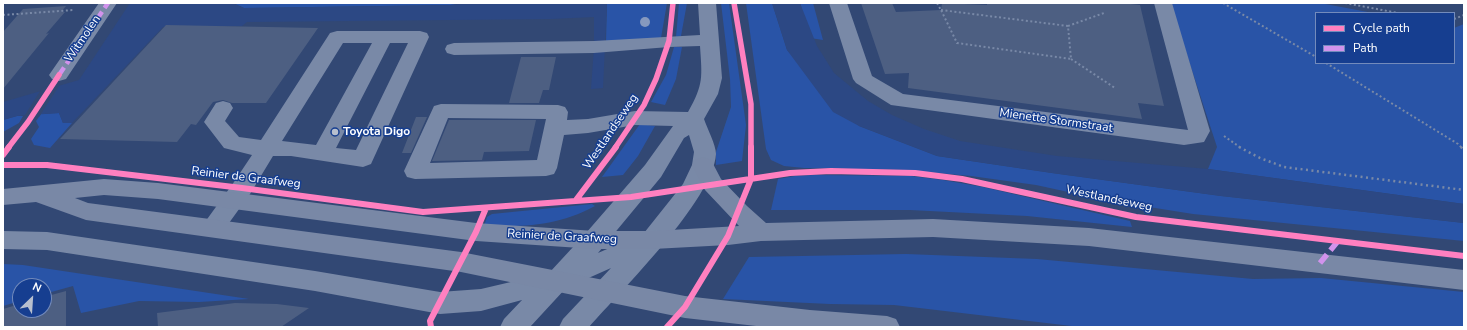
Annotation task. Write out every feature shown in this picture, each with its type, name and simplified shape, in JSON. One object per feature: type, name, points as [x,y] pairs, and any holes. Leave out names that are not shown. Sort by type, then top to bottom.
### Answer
[{"type":"main road","points":[[703,165],[713,184],[739,212],[761,232]]},
{"type":"main road","name":"Reinier de Graafweg","points":[[3,197],[104,187],[158,191],[232,202],[476,232],[595,240],[653,240]]},
{"type":"main road","name":"Reinier de Graafweg","points":[[34,193],[86,211],[461,262],[605,290]]},
{"type":"main road","points":[[653,240],[728,236],[761,232],[933,228],[1089,237],[1464,280]]},
{"type":"main road","points":[[605,290],[685,307],[810,321],[887,327]]},
{"type":"street","points":[[512,327],[595,240],[653,171],[677,133],[694,119],[708,94],[712,78],[706,3]]},
{"type":"street","name":"Mienette Stormstraat","points":[[838,3],[863,79],[898,100],[1184,138],[1196,137],[1199,131]]},
{"type":"street","points":[[1164,3],[1199,131]]},
{"type":"street","name":"Witmolen","points":[[59,75],[106,5]]},
{"type":"street","points":[[213,228],[268,148],[337,37],[420,37],[363,159],[291,149],[268,148],[248,147],[232,142],[214,122],[223,108]]},
{"type":"street","points":[[322,153],[384,38]]},
{"type":"street","points":[[454,49],[600,46],[710,40]]},
{"type":"street","points":[[441,111],[558,112],[555,128],[546,168],[415,170],[441,111]]},
{"type":"street","points":[[555,128],[588,126],[635,118],[694,119]]},
{"type":"street","points":[[572,327],[653,240],[693,188],[703,165],[705,152],[694,119]]},
{"type":"street","name":"Reinier de Graafweg","points":[[3,240],[47,241],[323,282],[440,303],[481,300],[556,281],[653,240]]},
{"type":"path","points":[[937,3],[957,43],[1071,59],[1115,88]]},
{"type":"path","points":[[1223,3],[1315,56]]},
{"type":"path","points":[[1345,3],[1393,12]]},
{"type":"path","points":[[3,15],[106,5]]},
{"type":"path","points":[[940,10],[1068,26],[1104,13]]},
{"type":"path","points":[[1068,26],[1071,59]]},
{"type":"path","points":[[1328,64],[1458,144],[1464,151]]},
{"type":"path","points":[[1199,131],[1224,136],[1237,147],[1260,160],[1284,167],[1464,190]]},
{"type":"shaded area","points":[[130,3],[233,3],[244,8],[451,5],[466,3],[607,3],[603,88],[591,89],[594,47],[594,17],[551,19],[247,22],[242,26],[163,27],[72,123],[63,123],[59,113],[17,116],[3,120],[3,102],[79,80]]},
{"type":"shaded area","points":[[233,3],[466,3],[451,5],[244,8]]},
{"type":"shaded area","points":[[607,3],[667,3],[661,38],[606,42]]},
{"type":"shaded area","points":[[679,3],[687,3],[681,36],[676,37]]},
{"type":"shaded area","points":[[721,3],[729,3],[746,125],[742,161],[716,165],[716,152],[731,107],[730,79]]},
{"type":"shaded area","points":[[746,3],[772,3],[787,50],[859,126],[937,156],[1221,196],[1464,223],[1464,241],[1193,214],[1105,200],[1036,185],[971,176],[904,170],[804,168],[784,166],[771,160],[766,149]]},
{"type":"shaded area","points":[[772,3],[800,3],[817,46],[834,73],[868,101],[892,115],[924,129],[960,141],[1057,156],[1208,169],[1464,204],[1464,223],[1221,196],[937,156],[859,126],[833,112],[787,50]]},
{"type":"shaded area","points":[[800,3],[813,3],[823,40],[810,38]]},
{"type":"shaded area","points":[[1170,3],[1320,3],[1368,12],[1315,12],[1315,64],[1455,64],[1455,28],[1464,24],[1464,204],[1208,169],[1217,147]]},
{"type":"shaded area","points":[[674,47],[682,47],[676,79],[665,105],[651,102],[666,75]]},
{"type":"shaded area","points":[[59,113],[63,123],[72,123],[50,148],[34,145],[31,139],[39,127],[36,121],[41,114]]},
{"type":"shaded area","points":[[23,116],[19,123],[3,132],[3,120]]},
{"type":"shaded area","points":[[640,124],[655,126],[638,156],[623,175],[602,177]]},
{"type":"shaded area","points":[[815,175],[911,176],[943,180],[983,187],[1130,221],[1132,227],[1027,216],[910,210],[771,210],[778,179]]},
{"type":"shaded area","points":[[592,204],[595,206],[581,213],[568,218],[541,224],[484,226],[487,217],[492,214]]},
{"type":"shaded area","points":[[906,254],[1037,259],[1253,279],[1321,278],[1464,292],[1464,327],[1080,327],[894,305],[830,304],[723,299],[749,257]]},
{"type":"shaded area","points":[[3,264],[23,265],[249,299],[199,302],[139,301],[81,313],[73,286],[52,292],[52,278],[12,278],[12,303],[3,306]]},
{"type":"pier","points":[[61,83],[39,117],[23,118],[42,88]]},
{"type":"building","points":[[861,3],[892,3],[896,12],[941,10],[942,3],[987,5],[987,3],[1122,3],[1140,5],[1164,106],[1138,103],[1142,119],[908,88],[909,73],[885,74]]},
{"type":"building","points":[[66,6],[61,12],[65,12],[3,89],[3,32],[23,9]]},
{"type":"building","points":[[166,25],[318,28],[266,103],[232,103],[223,100],[213,102],[196,125],[191,124],[177,142],[60,139]]},
{"type":"building","points":[[521,57],[556,57],[549,90],[543,90],[539,103],[509,103]]},
{"type":"building","points":[[416,117],[427,117],[411,153],[402,153]]},
{"type":"building","points":[[449,120],[536,120],[529,151],[484,152],[482,160],[432,161]]},
{"type":"building","points":[[66,291],[66,327],[3,327],[3,309],[12,306],[12,318],[52,318],[52,295]]},
{"type":"building","points":[[235,303],[277,304],[309,308],[281,327],[158,327],[157,313]]},
{"type":"marked path","points":[[59,75],[108,3]]},
{"type":"marked path","points":[[1320,263],[1338,241]]},
{"type":"cycle path","name":"Westlandseweg","points":[[576,200],[607,160],[644,105],[656,79],[669,41],[673,3]]},
{"type":"cycle path","points":[[667,327],[685,307],[728,236],[751,179],[751,104],[734,3]]},
{"type":"cycle path","points":[[3,155],[28,122],[59,75]]},
{"type":"cycle path","name":"Westlandseweg","points":[[3,165],[47,165],[242,188],[423,212],[631,197],[790,173],[831,171],[915,173],[962,179],[1136,217],[1464,256]]},
{"type":"cycle path","points":[[431,327],[430,321],[476,232],[486,208]]},
{"type":"place","name":"Toyota Digo","points":[[335,132]]}]
